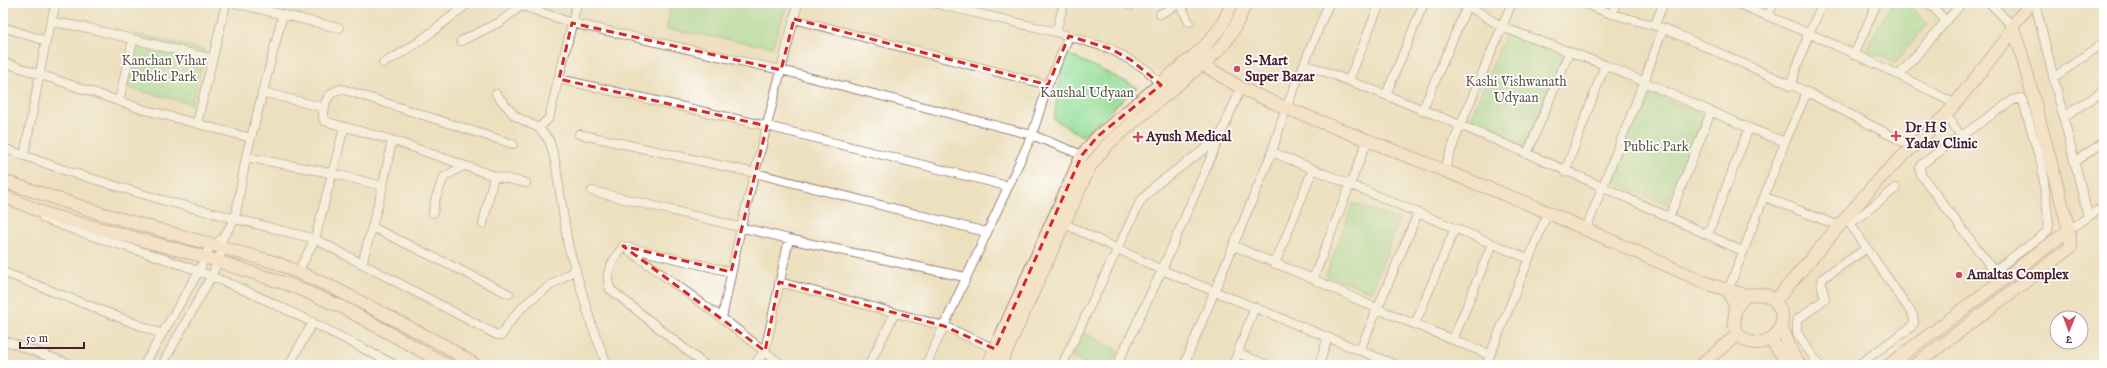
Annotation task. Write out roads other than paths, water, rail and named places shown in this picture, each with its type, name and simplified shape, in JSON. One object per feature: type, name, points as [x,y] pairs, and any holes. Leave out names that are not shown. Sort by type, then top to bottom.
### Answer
[{"type":"street","points":[[24,156],[46,41],[53,22],[56,3]]},
{"type":"street","points":[[197,123],[226,3]]},
{"type":"street","points":[[234,3],[339,28]]},
{"type":"street","points":[[383,63],[397,56],[431,33],[469,3]]},
{"type":"street","points":[[539,128],[549,118],[577,3]]},
{"type":"street","points":[[722,318],[741,227],[798,3]]},
{"type":"street","points":[[933,3],[1056,32],[1111,49],[1147,70],[1161,85]]},
{"type":"street","points":[[1056,32],[1064,3]]},
{"type":"street","points":[[1160,14],[1180,3],[1189,22]]},
{"type":"street","points":[[988,365],[1082,155],[1098,136],[1161,85],[1203,48],[1221,27],[1232,3]]},
{"type":"street","points":[[1000,365],[1090,166],[1107,145],[1218,52],[1233,32],[1246,3]]},
{"type":"street","points":[[1184,365],[1272,152],[1286,108],[1329,3]]},
{"type":"street","points":[[1349,80],[1380,3]]},
{"type":"street","points":[[1386,96],[1424,3]]},
{"type":"street","points":[[1444,170],[1460,126],[1512,3]]},
{"type":"street","points":[[1582,3],[1612,14],[1655,24],[1790,86],[1807,92],[1913,148]]},
{"type":"street","points":[[1612,14],[1616,3]]},
{"type":"street","points":[[1655,24],[1664,3]]},
{"type":"street","points":[[1736,3],[1809,33],[1854,55],[1900,74],[1955,104]]},
{"type":"street","points":[[1768,16],[1774,3]]},
{"type":"street","points":[[1790,86],[1809,33],[1823,3]]},
{"type":"street","points":[[1854,55],[1877,3]]},
{"type":"street","points":[[1929,3],[1945,20]]},
{"type":"street","points":[[1900,74],[1945,20],[1962,3]]},
{"type":"street","points":[[1915,365],[2070,249],[2072,245],[2021,52],[2012,26],[1990,3]]},
{"type":"street","points":[[1775,301],[1845,223],[1879,179],[1946,115],[2005,41],[2012,26],[2030,3]]},
{"type":"street","points":[[2035,3],[2088,216]]},
{"type":"street","points":[[461,41],[500,22],[518,4],[572,23],[781,70],[1032,135],[1082,155]]},
{"type":"street","points":[[1422,110],[1466,4],[1502,27],[1569,53],[1606,65],[1711,112],[1785,142]]},
{"type":"street","points":[[162,365],[211,277],[222,244],[235,219],[246,157],[283,14]]},
{"type":"street","points":[[794,19],[1048,85]]},
{"type":"street","points":[[53,22],[88,28],[213,59]]},
{"type":"street","points":[[3,27],[46,41]]},
{"type":"street","points":[[1586,229],[1644,82],[1663,28]]},
{"type":"street","points":[[926,365],[965,277],[1032,135],[1048,85],[1069,36]]},
{"type":"street","points":[[119,101],[133,40]]},
{"type":"street","points":[[2053,78],[2104,43]]},
{"type":"street","points":[[1527,154],[1569,53]]},
{"type":"street","points":[[3,62],[142,109],[251,138]]},
{"type":"street","points":[[1202,64],[1241,88],[1286,108],[1368,139],[1548,212],[1711,285],[1746,295],[1760,294],[1775,301],[1781,311],[1781,325],[1780,330],[1771,339],[1756,343],[1747,341],[1738,334],[1734,326],[1733,317],[1736,308],[1746,295]]},
{"type":"street","points":[[1304,64],[1349,80],[1527,154],[1708,234],[1742,251]]},
{"type":"street","points":[[1565,172],[1606,65]]},
{"type":"street","points":[[559,79],[767,126],[1007,186]]},
{"type":"street","points":[[1117,365],[1162,270],[1241,88]]},
{"type":"street","points":[[513,144],[342,89],[336,89],[330,94],[325,108],[324,122],[392,140],[462,166],[494,176],[526,183]]},
{"type":"street","points":[[2063,118],[2104,91]]},
{"type":"street","points":[[262,92],[325,108]]},
{"type":"street","points":[[1736,308],[1728,291],[1742,251],[1765,197],[1785,142],[1807,92]]},
{"type":"street","points":[[496,94],[515,116],[539,128],[550,140],[555,160],[568,245],[592,326],[607,365]]},
{"type":"street","points":[[2022,98],[2042,167],[2049,226],[2047,232],[1998,268],[1991,267],[1921,175],[1920,168],[1922,164],[1961,136],[2013,100],[2022,98]]},
{"type":"street","points":[[1669,218],[1711,112]]},
{"type":"street","points":[[1946,115],[1961,136]]},
{"type":"street","points":[[298,272],[315,239],[331,173],[344,128]]},
{"type":"street","points":[[1708,234],[1749,128]]},
{"type":"street","points":[[578,134],[755,173],[986,232]]},
{"type":"street","points":[[1062,365],[1116,248],[1140,202],[1156,185],[1220,137]]},
{"type":"street","points":[[1313,279],[1368,139]]},
{"type":"street","points":[[362,264],[383,186],[392,140]]},
{"type":"street","points":[[2074,162],[2104,142]]},
{"type":"street","points":[[3,148],[162,200],[315,239],[500,335],[518,309],[576,269]]},
{"type":"street","points":[[1272,152],[1529,259]]},
{"type":"street","points":[[246,157],[331,173],[383,186]]},
{"type":"street","points":[[433,213],[435,200],[444,176],[462,166]]},
{"type":"street","points":[[1275,264],[1313,169]]},
{"type":"street","points":[[483,224],[494,176]]},
{"type":"street","points":[[3,181],[100,214],[210,246],[222,244],[277,263],[330,286],[440,343],[475,365]]},
{"type":"street","points":[[1845,223],[1896,188]]},
{"type":"street","points":[[592,191],[789,239],[965,277]]},
{"type":"street","points":[[3,196],[49,215],[205,257],[290,285],[342,307],[447,365]]},
{"type":"street","points":[[1765,197],[1845,223],[1867,248],[1913,315],[1914,323],[1911,327],[1858,365]]},
{"type":"street","points":[[3,202],[72,230],[199,271],[276,304],[396,365]]},
{"type":"street","points":[[1889,365],[2069,230],[2104,206]]},
{"type":"street","points":[[1486,365],[1548,212]]},
{"type":"street","points":[[1360,350],[1418,213]]},
{"type":"street","points":[[1063,223],[1162,270],[1396,365]]},
{"type":"street","points":[[372,227],[509,294]]},
{"type":"street","points":[[1415,324],[1455,228]]},
{"type":"street","points":[[754,365],[765,351],[789,239]]},
{"type":"street","points":[[1453,340],[1492,244]]},
{"type":"street","points":[[144,365],[199,271],[210,246]]},
{"type":"street","points":[[623,246],[731,272]]},
{"type":"street","points":[[623,246],[722,318],[782,365]]},
{"type":"street","points":[[623,246],[608,270],[608,282],[610,289],[705,365]]},
{"type":"street","points":[[1234,246],[1313,279],[1378,309],[1490,355]]},
{"type":"street","points":[[1819,365],[1797,333],[1797,320],[1825,299],[1821,282],[1823,278],[1867,248]]},
{"type":"street","points":[[3,272],[162,334]]},
{"type":"street","points":[[779,282],[944,326],[995,349]]},
{"type":"street","points":[[1234,365],[1256,307]]},
{"type":"street","points":[[869,365],[895,313]]},
{"type":"street","points":[[290,365],[313,322]]},
{"type":"street","points":[[1781,325],[1793,356],[1800,365]]},
{"type":"street","points":[[1701,365],[1738,334]]},
{"type":"street","points":[[1319,365],[1328,337]]},
{"type":"street","points":[[1771,339],[1789,365]]},
{"type":"street","points":[[3,340],[72,365]]},
{"type":"street","points":[[1238,353],[1267,365]]},
{"type":"place","name":"S-Mart Super Bazar","points":[[1237,69]]},
{"type":"place","name":"Dr H S Yadav Clinic","points":[[1896,136]]},
{"type":"place","name":"Ayush Medical","points":[[1138,137]]},
{"type":"place","name":"Amaltas Complex","points":[[1959,275]]},
{"type":"park label","name":"Kanchan Vihar Public Park","points":[[164,70]]},
{"type":"park label","name":"Kashi Vishwanath Udyaan","points":[[1516,90]]},
{"type":"park label","name":"Kaushal Udyaan","points":[[1087,93]]},
{"type":"park label","name":"Public Park","points":[[1656,147]]}]
